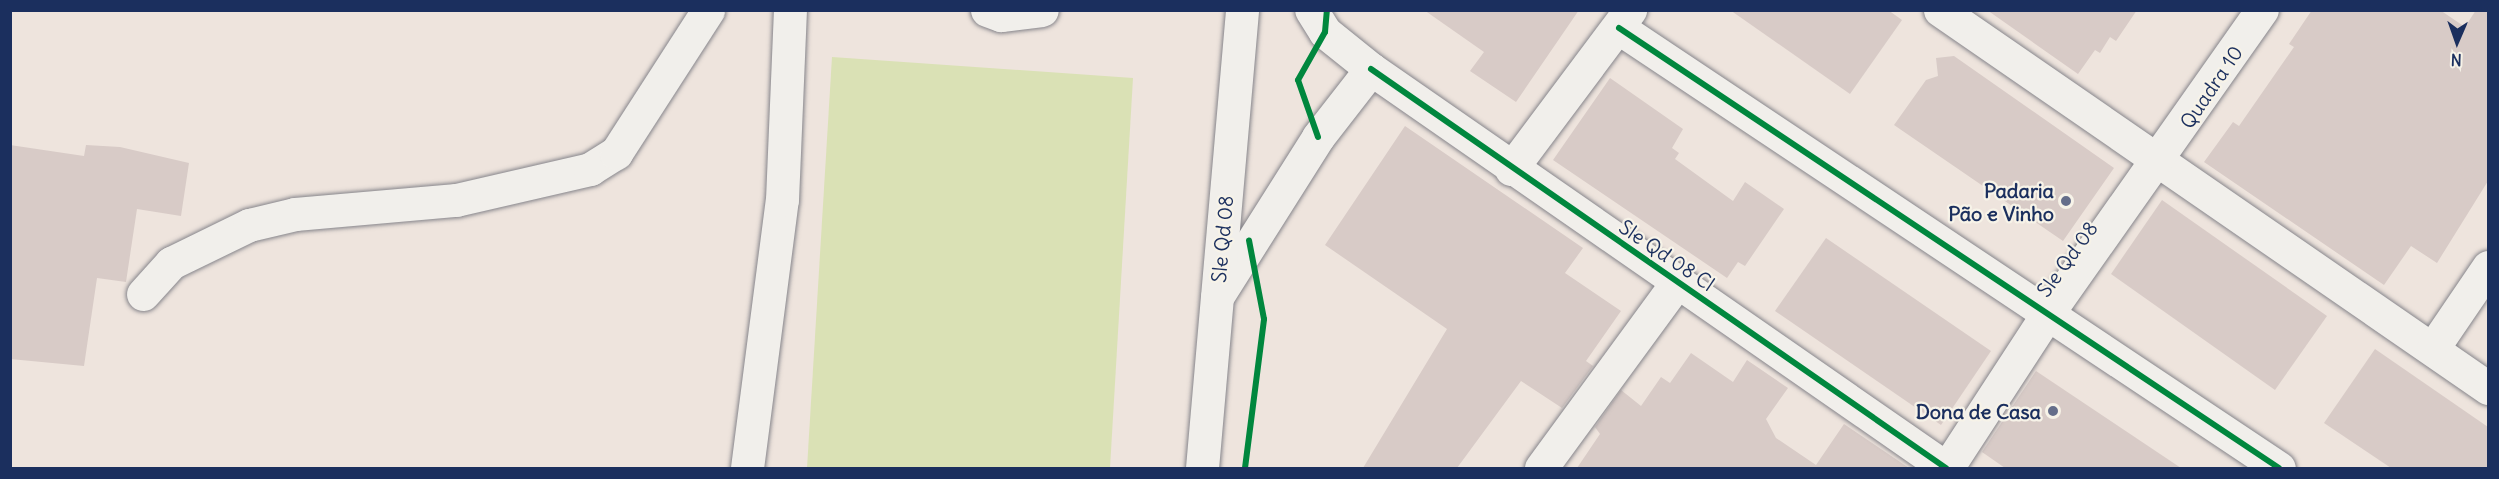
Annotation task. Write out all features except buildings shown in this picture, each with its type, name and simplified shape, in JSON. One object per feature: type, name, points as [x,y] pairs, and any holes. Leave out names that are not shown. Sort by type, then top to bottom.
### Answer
[{"type":"street","points":[[143,294],[171,263],[249,225],[295,214],[456,200],[590,170],[616,153],[708,10]]},
{"type":"street","points":[[747,468],[782,200],[790,10]]},
{"type":"street","points":[[987,10],[1001,15],[1042,10]]},
{"type":"street","name":"Sle Qd 08","points":[[1202,468],[1242,10]]},
{"type":"street","name":"Sle Qd 08 Cl","points":[[1311,10],[1324,32],[1371,69],[1511,169],[1946,468]]},
{"type":"street","points":[[1940,10],[2488,388]]},
{"type":"street","name":"Quadra 10","points":[[2159,162],[2262,10]]},
{"type":"street","points":[[1511,169],[1624,19],[2048,314],[2279,468]]},
{"type":"street","points":[[1217,297],[1312,146],[1371,69]]},
{"type":"street","name":"Sle Qd 08","points":[[1946,468],[2048,314],[2159,162]]},
{"type":"street","points":[[2433,348],[2488,267]]},
{"type":"street","points":[[1541,468],[1677,282]]},
{"type":"green space","points":[[832,57],[1133,78],[1110,468],[807,468]]},
{"type":"cycle path","points":[[1318,137],[1298,80],[1325,32],[1327,10]]},
{"type":"cycle path","points":[[1619,28],[2279,468]]},
{"type":"cycle path","points":[[1371,69],[1946,468]]},
{"type":"cycle path","points":[[1245,468],[1264,319],[1249,240]]},
{"type":"place","name":"Padaria Pão e Vinho","points":[[2066,201]]},
{"type":"place","name":"Dona de Casa","points":[[2053,411]]}]
